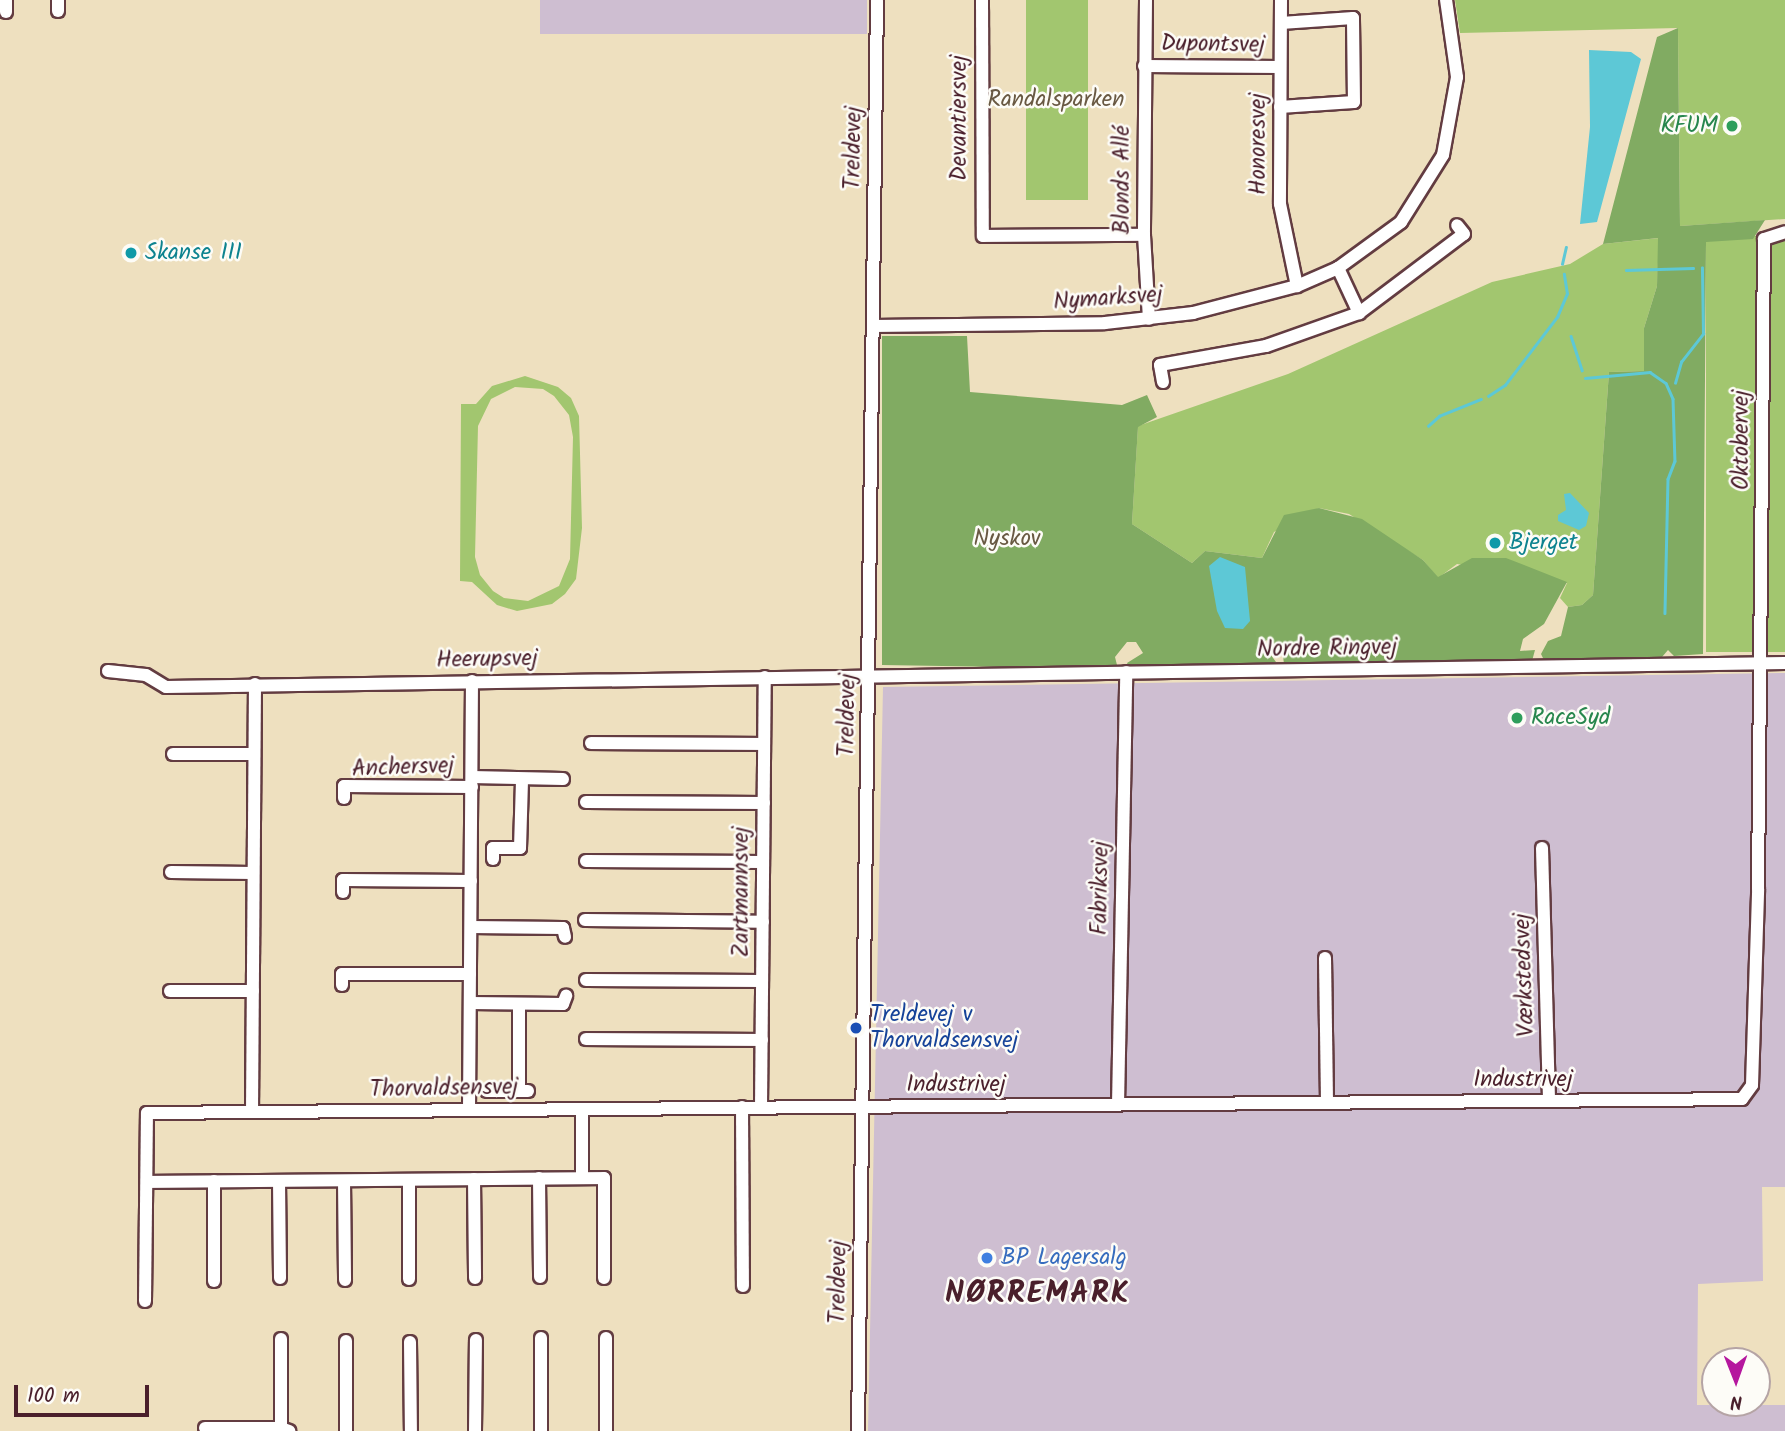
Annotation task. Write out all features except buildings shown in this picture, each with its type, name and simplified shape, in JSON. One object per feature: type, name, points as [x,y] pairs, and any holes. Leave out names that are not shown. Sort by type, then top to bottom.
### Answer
[{"type":"street","name":"Treldevej","points":[[858,1431],[877,0]]},
{"type":"street","name":"Devantiersvej","points":[[982,0],[983,236],[1144,235]]},
{"type":"street","name":"Blonds Allé","points":[[1146,0],[1144,235],[1149,319]]},
{"type":"street","name":"Honoresvej","points":[[1281,0],[1282,223],[1297,286]]},
{"type":"street","name":"Nymarksvej","points":[[873,326],[1058,325],[1149,319],[1193,313],[1297,286],[1338,268],[1401,222],[1443,155],[1457,77],[1446,0]]},
{"type":"street","points":[[1280,107],[1354,102],[1353,18],[1281,23]]},
{"type":"street","name":"Dupontsvej","points":[[1144,66],[1280,67]]},
{"type":"street","points":[[1163,382],[1160,365],[1266,346],[1359,313],[1464,234],[1457,225]]},
{"type":"street","name":"Oktobervej","points":[[1762,663],[1764,239],[1785,232]]},
{"type":"street","points":[[1338,268],[1359,313]]},
{"type":"street","name":"Industrivej","points":[[864,1106],[1732,1101],[1749,1093],[1762,663]]},
{"type":"street","name":"Nordre Ringvej","points":[[870,675],[1785,663]]},
{"type":"street","name":"Heerupsvej","points":[[108,671],[146,674],[166,687],[870,675]]},
{"type":"street","name":"Fabriksvej","points":[[1118,1105],[1126,673]]},
{"type":"street","name":"Zartmannsvej","points":[[761,1107],[765,677]]},
{"type":"street","name":"Anchersvej","points":[[469,1110],[472,681]]},
{"type":"street","points":[[252,1112],[255,684]]},
{"type":"street","points":[[596,747],[764,744]]},
{"type":"street","points":[[173,754],[254,754]]},
{"type":"street","points":[[493,859],[493,848],[520,848],[522,779]]},
{"type":"street","name":"Anchersvej","points":[[344,798],[344,786],[563,779]]},
{"type":"street","points":[[592,806],[764,803]]},
{"type":"street","name":"Værkstedsvej","points":[[1542,848],[1549,1101]]},
{"type":"street","points":[[592,865],[763,862]]},
{"type":"street","points":[[171,872],[253,873]]},
{"type":"street","points":[[343,892],[343,880],[471,881]]},
{"type":"street","points":[[591,925],[763,922]]},
{"type":"street","points":[[471,927],[563,929],[565,937]]},
{"type":"street","points":[[1325,958],[1326,1102]]},
{"type":"street","points":[[342,985],[342,974],[470,974]]},
{"type":"street","points":[[593,984],[762,981]]},
{"type":"street","points":[[170,991],[253,991]]},
{"type":"street","points":[[470,1003],[563,1004],[566,996]]},
{"type":"street","points":[[487,1091],[523,1091],[519,1004]]},
{"type":"street","points":[[591,1044],[762,1040]]},
{"type":"street","name":"Thorvaldsensvej","points":[[147,1182],[147,1113],[864,1106]]},
{"type":"street","points":[[742,1108],[743,1286]]},
{"type":"street","points":[[582,1109],[582,1178]]},
{"type":"street","points":[[539,1178],[540,1277]]},
{"type":"street","points":[[145,1300],[147,1182],[604,1178],[601,1271]]},
{"type":"street","points":[[474,1179],[475,1278]]},
{"type":"street","points":[[409,1180],[410,1279]]},
{"type":"street","points":[[214,1181],[214,1281]]},
{"type":"street","points":[[279,1181],[280,1278]]},
{"type":"street","points":[[344,1181],[345,1280]]},
{"type":"street","points":[[541,1338],[541,1431]]},
{"type":"street","points":[[606,1338],[606,1431]]},
{"type":"street","points":[[475,1431],[476,1340]]},
{"type":"street","points":[[345,1341],[346,1431]]},
{"type":"street","points":[[410,1342],[411,1431]]},
{"type":"street","points":[[205,1428],[285,1430],[277,1348]]},
{"type":"shaded area","points":[[540,0],[867,0],[867,34],[540,34]]},
{"type":"shaded area","points":[[1785,673],[1785,1187],[1762,1187],[1763,1281],[1698,1284],[1697,1405],[1701,1405],[1701,1417],[1771,1417],[1771,1405],[1785,1405],[1785,1431],[868,1431],[883,687]]},
{"type":"green space","name":"Randalsparken","points":[[1026,0],[1088,0],[1088,200],[1026,200]]},
{"type":"green space","name":"KFUM","points":[[1455,0],[1785,0],[1785,219],[1680,226],[1678,28],[1460,33]]},
{"type":"green space","points":[[1678,28],[1680,226],[1765,220],[1753,239],[1706,242],[1703,654],[1674,656],[1668,650],[1662,657],[1544,660],[1541,654],[1548,641],[1561,636],[1568,607],[1582,605],[1593,595],[1609,372],[1644,371],[1644,328],[1657,286],[1658,238],[1603,244],[1657,37]]},
{"type":"green space","points":[[1706,236],[1785,236],[1785,652],[1706,652]]},
{"type":"green space","points":[[1659,238],[1657,286],[1644,328],[1644,371],[1609,372],[1593,595],[1582,605],[1568,607],[1560,598],[1567,583],[1457,564],[1438,578],[1423,560],[1349,514],[1319,508],[1274,532],[1262,558],[1205,551],[1192,563],[1132,524],[1138,426],[1288,374],[1492,282],[1570,264],[1603,244]]},
{"type":"green space","name":"Nyskov","points":[[882,336],[967,336],[970,392],[1122,405],[1147,395],[1157,417],[1138,427],[1132,524],[1192,563],[1205,551],[1262,558],[1284,515],[1319,508],[1362,519],[1423,560],[1438,577],[1472,558],[1506,558],[1567,582],[1544,624],[1523,639],[1520,651],[1535,650],[1532,661],[1284,664],[1283,656],[1267,640],[1262,643],[1276,662],[1268,664],[1129,668],[1127,663],[1143,653],[1136,642],[1127,642],[1115,657],[1118,669],[882,665]]},
{"type":"green space","points":[[525,376],[558,387],[571,398],[579,416],[582,528],[576,579],[565,594],[552,604],[517,611],[497,605],[472,582],[460,581],[461,404],[476,404],[492,386]],"holes":[[[515,387],[543,389],[554,396],[569,415],[573,437],[570,559],[559,586],[528,601],[504,598],[493,591],[480,575],[475,557],[478,426],[491,399]]]},
{"type":"water","points":[[1589,50],[1631,52],[1641,59],[1597,222],[1580,224],[1590,127]]},
{"type":"water","points":[[1570,493],[1589,513],[1586,526],[1579,530],[1558,521],[1558,515],[1566,510],[1564,494]]},
{"type":"water","points":[[1220,557],[1245,567],[1250,621],[1243,629],[1225,628],[1217,611],[1209,566]]},
{"type":"waterway","points":[[1562,264],[1566,247]]},
{"type":"waterway","points":[[1626,270],[1693,268]]},
{"type":"waterway","points":[[1675,383],[1681,362],[1703,334],[1702,268]]},
{"type":"waterway","points":[[1488,396],[1505,385],[1557,317],[1567,294],[1564,274]]},
{"type":"waterway","points":[[1571,336],[1582,370]]},
{"type":"waterway","points":[[1585,378],[1650,372],[1666,383],[1673,399],[1675,461],[1668,479],[1665,613]]},
{"type":"waterway","points":[[1428,426],[1439,416],[1481,399]]},
{"type":"place","name":"KFUM","points":[[1732,126]]},
{"type":"place","name":"Skanse III","points":[[131,253]]},
{"type":"place","name":"Bjerget","points":[[1495,543]]},
{"type":"place","name":"RaceSyd","points":[[1517,718]]},
{"type":"place","name":"Treldevej v Thorvaldsensvej","points":[[856,1028]]},
{"type":"place","name":"BP Lagersalg","points":[[987,1258]]},
{"type":"district","name":"NØRREMARK","points":[[1038,1294]]}]
